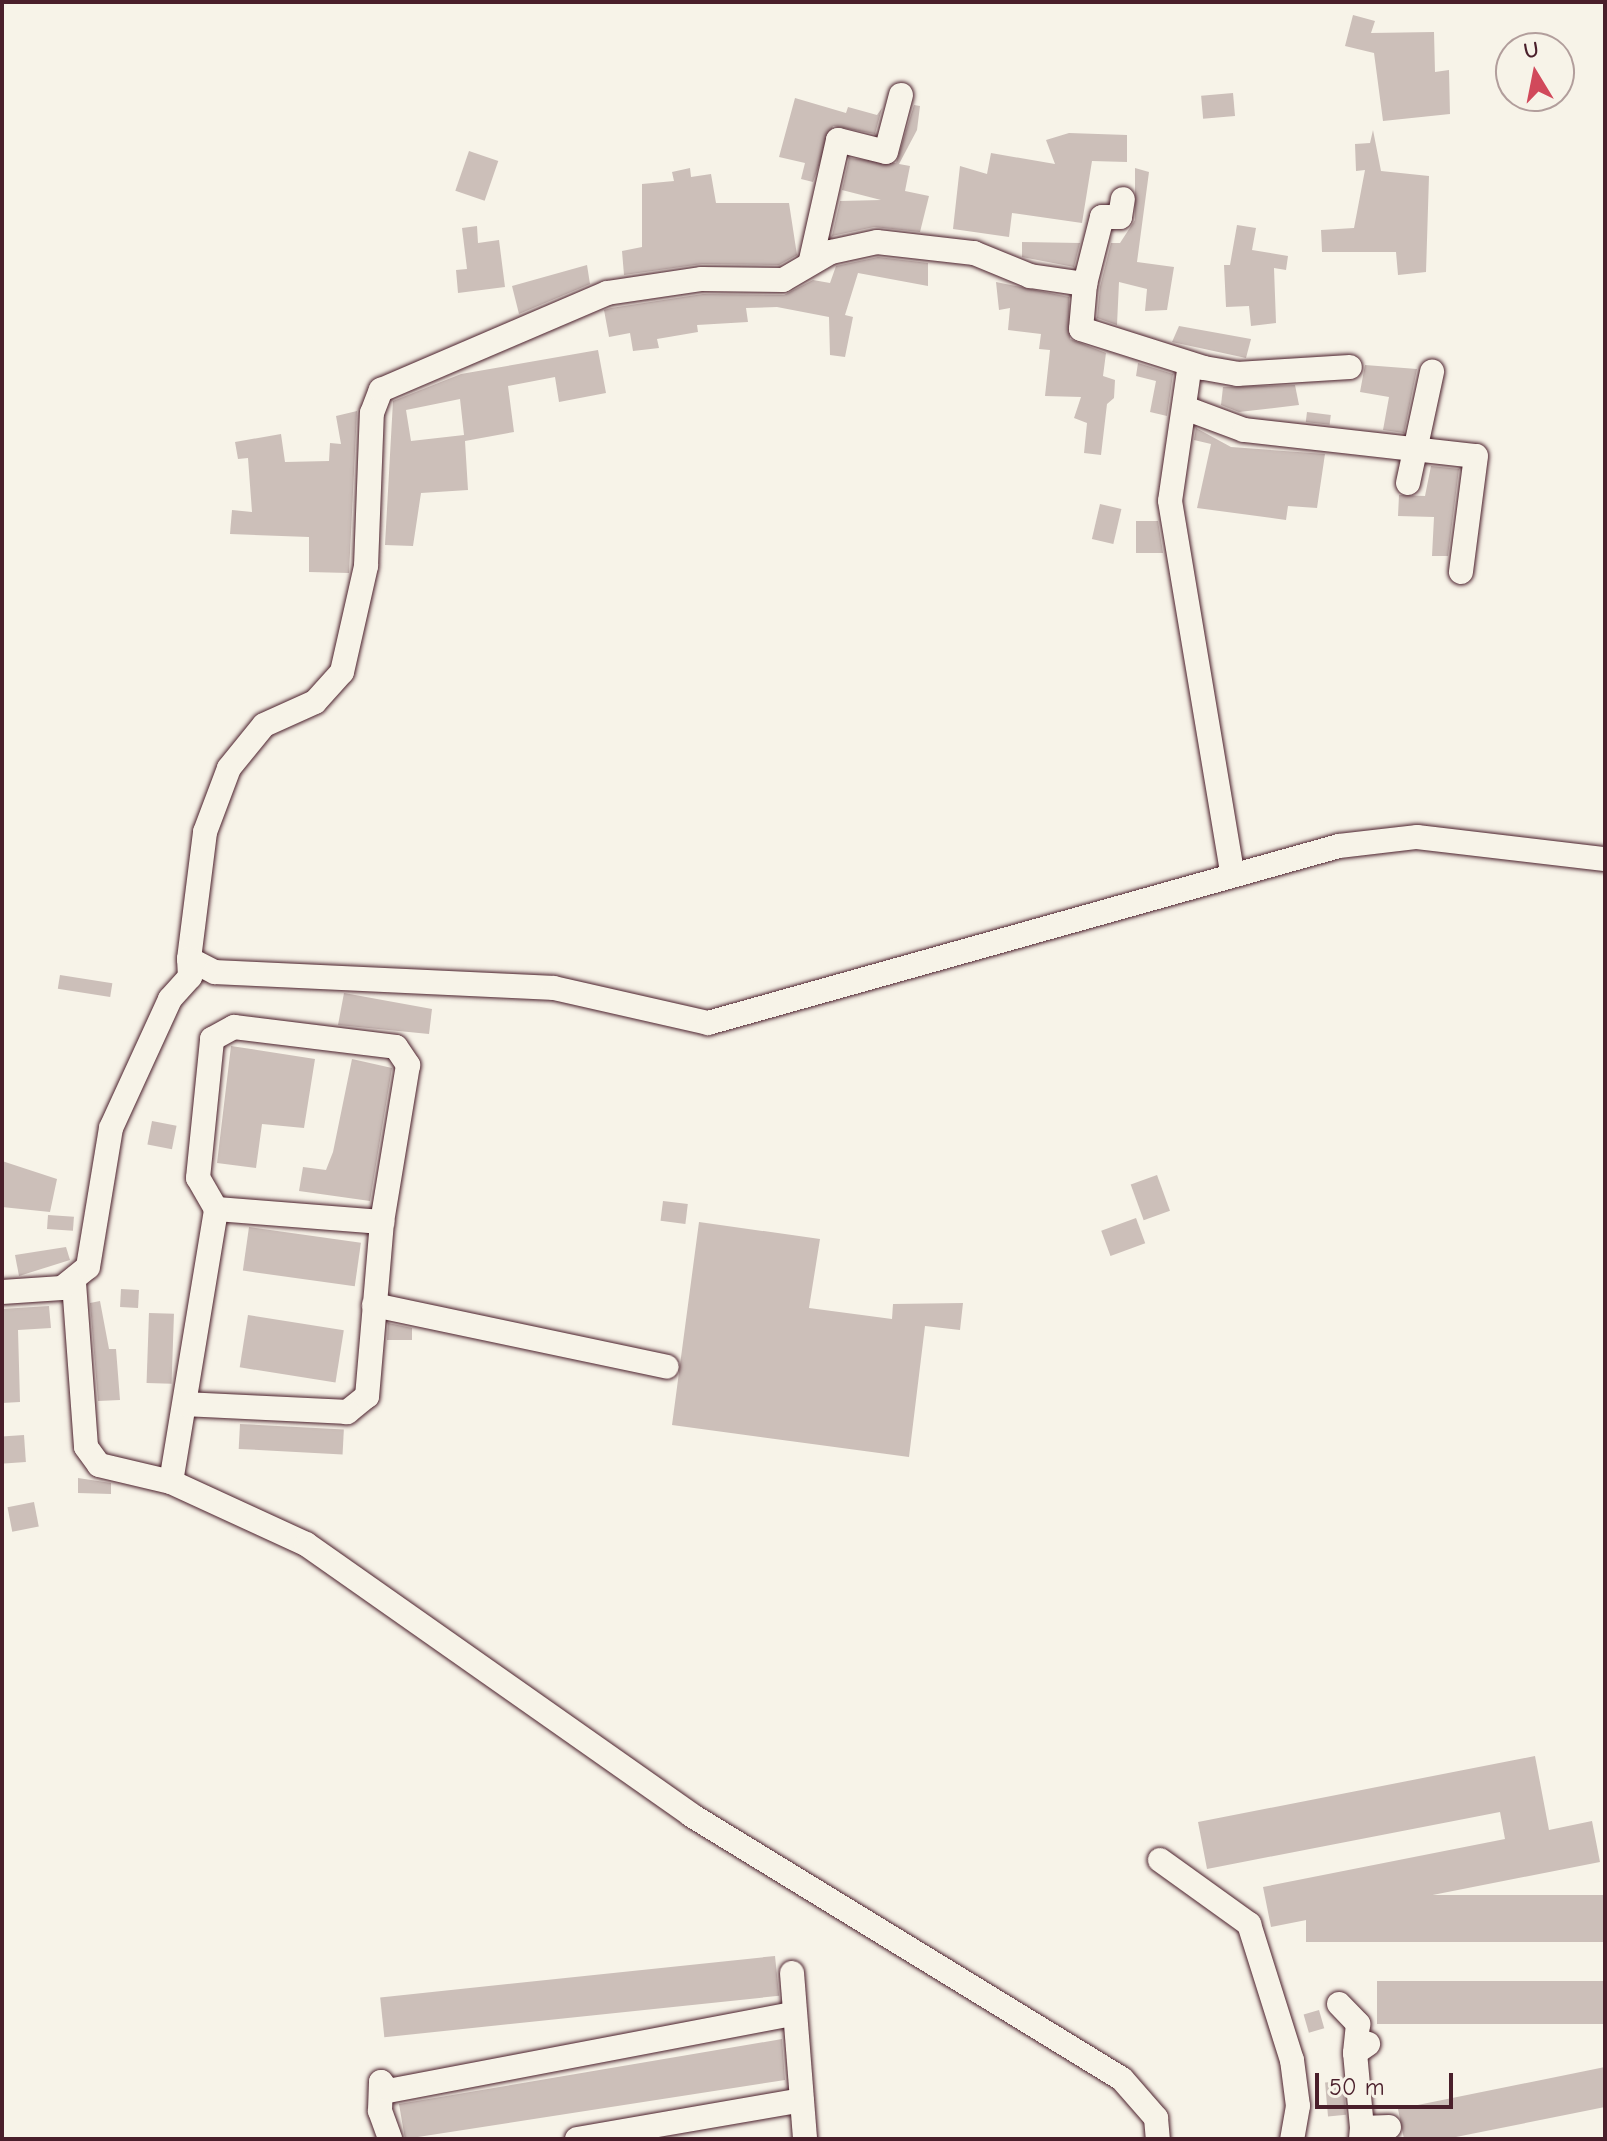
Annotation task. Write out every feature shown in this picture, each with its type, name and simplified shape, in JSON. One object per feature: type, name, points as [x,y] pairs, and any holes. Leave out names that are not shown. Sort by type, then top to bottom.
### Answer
[{"type":"street","points":[[811,260],[838,140],[886,152],[901,95]]},
{"type":"street","points":[[1123,199],[1120,217],[1102,217],[1085,284],[1081,329],[1190,364],[1237,374],[1350,367]]},
{"type":"street","points":[[1085,284],[1030,276],[974,253],[894,241],[811,260],[783,280],[702,279],[607,293],[373,399],[366,566],[342,672],[315,702],[264,725],[229,768],[205,832],[189,959],[190,977],[170,999],[111,1128],[95,1250],[74,1283],[92,1459],[171,1482],[306,1544],[691,1815],[1122,2079],[1156,2118],[1158,2139]]},
{"type":"street","points":[[1190,364],[1170,501],[1232,873]]},
{"type":"street","points":[[1408,483],[1432,372]]},
{"type":"street","points":[[1185,408],[1244,430],[1476,456],[1461,572]]},
{"type":"street","points":[[189,959],[215,972],[554,988],[708,1023],[1232,873],[1388,838],[1605,859]]},
{"type":"street","points":[[171,1482],[216,1209],[198,1178],[197,1143],[212,1039],[234,1027],[407,1053],[382,1222],[360,1406],[347,1412],[185,1404]]},
{"type":"street","points":[[216,1209],[382,1222]]},
{"type":"street","points":[[2,1292],[74,1283]]},
{"type":"street","points":[[374,1305],[667,1367]]},
{"type":"street","points":[[1160,1860],[1249,1924],[1292,2060],[1298,2106],[1292,2139]]},
{"type":"street","points":[[792,1973],[805,2139]]},
{"type":"street","points":[[1339,2004],[1358,2024],[1362,2048],[1361,2133],[1389,2127]]},
{"type":"street","points":[[390,2139],[380,2111],[381,2082],[388,2091],[795,2013]]},
{"type":"street","points":[[577,2139],[802,2100]]},
{"type":"building","points":[[1353,15],[1375,21],[1371,33],[1434,32],[1435,72],[1449,70],[1450,114],[1383,121],[1374,53],[1345,46]]},
{"type":"building","points":[[1233,93],[1235,116],[1203,119],[1201,96]]},
{"type":"building","points":[[795,98],[846,113],[848,107],[877,115],[882,108],[875,134],[833,126],[813,182],[801,179],[805,163],[779,157]]},
{"type":"building","points":[[914,105],[920,106],[917,130],[899,164],[910,166],[905,191],[929,196],[920,232],[874,227],[832,236],[840,201],[881,200],[842,190],[849,158],[896,163]]},
{"type":"building","points":[[1373,130],[1381,171],[1429,176],[1426,272],[1398,275],[1396,252],[1322,252],[1321,230],[1354,228],[1365,170],[1356,171],[1355,144],[1370,143]]},
{"type":"building","points":[[1069,133],[1127,135],[1127,162],[1092,161],[1082,223],[1012,213],[1009,237],[953,229],[960,166],[987,174],[991,153],[1055,164],[1046,140]]},
{"type":"building","points":[[469,151],[498,161],[485,201],[455,191]]},
{"type":"building","points":[[690,168],[691,177],[711,174],[716,203],[789,203],[797,255],[779,265],[702,264],[624,275],[622,251],[642,247],[642,184],[674,181],[672,172]]},
{"type":"building","points":[[1135,168],[1149,172],[1137,262],[1174,267],[1167,310],[1145,311],[1147,289],[1119,282],[1117,325],[1097,318],[1100,287],[1111,243],[1120,243],[1135,220]]},
{"type":"building","points":[[1237,225],[1256,228],[1252,250],[1288,256],[1286,270],[1274,268],[1276,323],[1251,326],[1249,306],[1226,307],[1224,265],[1230,265]]},
{"type":"building","points":[[477,226],[478,243],[499,240],[505,287],[458,293],[456,270],[467,269],[462,228]]},
{"type":"building","points":[[1022,242],[1080,243],[1074,267],[1022,257]]},
{"type":"building","points":[[878,257],[928,263],[928,286],[858,273],[845,315],[853,317],[845,357],[830,355],[829,317],[777,307],[746,308],[748,322],[697,325],[698,332],[657,339],[659,348],[633,351],[630,333],[609,337],[604,310],[703,294],[784,295],[813,280],[830,283],[836,266]]},
{"type":"building","points":[[587,265],[590,284],[519,314],[512,286]]},
{"type":"building","points":[[996,282],[1069,297],[1070,339],[1106,353],[1103,376],[1115,380],[1114,398],[1107,404],[1101,455],[1084,453],[1087,423],[1074,418],[1081,397],[1045,396],[1050,350],[1039,349],[1041,334],[1008,330],[1010,308],[999,310]]},
{"type":"building","points":[[1179,326],[1251,339],[1246,358],[1172,342]]},
{"type":"building","points":[[598,350],[606,393],[559,402],[555,377],[508,386],[514,432],[465,441],[468,490],[421,493],[413,546],[385,545],[393,401],[461,374]],"holes":[[[460,399],[464,435],[411,441],[406,410]]]},
{"type":"building","points":[[1138,363],[1173,374],[1167,416],[1150,412],[1156,381],[1136,376]]},
{"type":"building","points":[[1365,365],[1417,369],[1404,433],[1383,430],[1389,397],[1360,392]]},
{"type":"building","points":[[1295,385],[1299,405],[1239,412],[1221,405],[1223,387]]},
{"type":"building","points":[[357,411],[349,573],[309,572],[309,537],[230,534],[232,510],[252,512],[248,458],[238,459],[235,442],[281,434],[285,462],[329,461],[330,443],[341,444],[336,416]]},
{"type":"building","points":[[1307,412],[1331,415],[1330,425],[1306,422]]},
{"type":"building","points":[[1196,428],[1231,447],[1325,454],[1317,508],[1288,506],[1286,520],[1197,508],[1211,444],[1194,440]]},
{"type":"building","points":[[1431,466],[1459,469],[1448,556],[1432,556],[1434,517],[1398,516],[1399,495],[1425,496]]},
{"type":"building","points":[[1100,504],[1121,509],[1113,544],[1092,539]]},
{"type":"building","points":[[1136,521],[1158,521],[1163,553],[1136,553]]},
{"type":"building","points":[[60,975],[112,983],[110,997],[58,989]]},
{"type":"building","points":[[344,993],[432,1009],[429,1034],[338,1025]]},
{"type":"building","points":[[231,1046],[315,1059],[304,1128],[262,1124],[256,1168],[217,1163]]},
{"type":"building","points":[[352,1059],[392,1068],[370,1201],[299,1191],[303,1167],[326,1170],[333,1152]]},
{"type":"building","points":[[152,1121],[177,1126],[172,1149],[147,1145]]},
{"type":"building","points":[[2,1161],[57,1179],[50,1212],[2,1207]]},
{"type":"building","points":[[1157,1175],[1170,1211],[1144,1220],[1131,1185]]},
{"type":"building","points":[[663,1201],[688,1204],[685,1224],[661,1221]]},
{"type":"building","points":[[48,1215],[74,1217],[73,1231],[47,1229]]},
{"type":"building","points":[[1136,1218],[1145,1243],[1110,1256],[1101,1231]]},
{"type":"building","points":[[699,1222],[820,1239],[809,1308],[892,1319],[893,1304],[963,1303],[960,1330],[925,1326],[909,1457],[672,1425]]},
{"type":"building","points":[[249,1227],[361,1243],[355,1286],[243,1271]]},
{"type":"building","points":[[66,1247],[70,1260],[19,1276],[15,1255]]},
{"type":"building","points":[[121,1289],[139,1290],[138,1308],[120,1307]]},
{"type":"building","points":[[100,1301],[109,1349],[116,1349],[120,1400],[98,1401],[90,1303]]},
{"type":"building","points":[[49,1306],[51,1328],[18,1330],[20,1402],[2,1403],[2,1309]]},
{"type":"building","points":[[149,1313],[174,1314],[172,1384],[147,1383]]},
{"type":"building","points":[[248,1315],[344,1330],[336,1383],[240,1367]]},
{"type":"building","points":[[388,1323],[412,1328],[412,1340],[387,1340]]},
{"type":"building","points":[[240,1424],[344,1429],[343,1454],[239,1449]]},
{"type":"building","points":[[24,1435],[26,1462],[4,1463],[2,1437]]},
{"type":"building","points":[[78,1478],[111,1483],[111,1494],[78,1493]]},
{"type":"building","points":[[34,1502],[39,1527],[12,1532],[7,1507]]},
{"type":"building","points":[[1535,1756],[1549,1830],[1592,1821],[1600,1862],[1271,1927],[1263,1887],[1505,1839],[1500,1812],[1207,1869],[1198,1822]]},
{"type":"building","points":[[1306,1895],[1605,1895],[1605,1942],[1306,1942]]},
{"type":"building","points":[[775,1956],[779,1996],[384,2037],[380,1997]]},
{"type":"building","points":[[1377,1981],[1605,1981],[1605,2024],[1377,2024]]},
{"type":"building","points":[[1319,2010],[1324,2028],[1309,2033],[1304,2014]]},
{"type":"building","points":[[782,2039],[785,2080],[405,2139],[399,2104]]},
{"type":"building","points":[[1605,2067],[1605,2107],[1446,2139],[1404,2139],[1398,2109]]},
{"type":"building","points":[[1343,2081],[1346,2115],[1328,2116],[1325,2083]]}]
